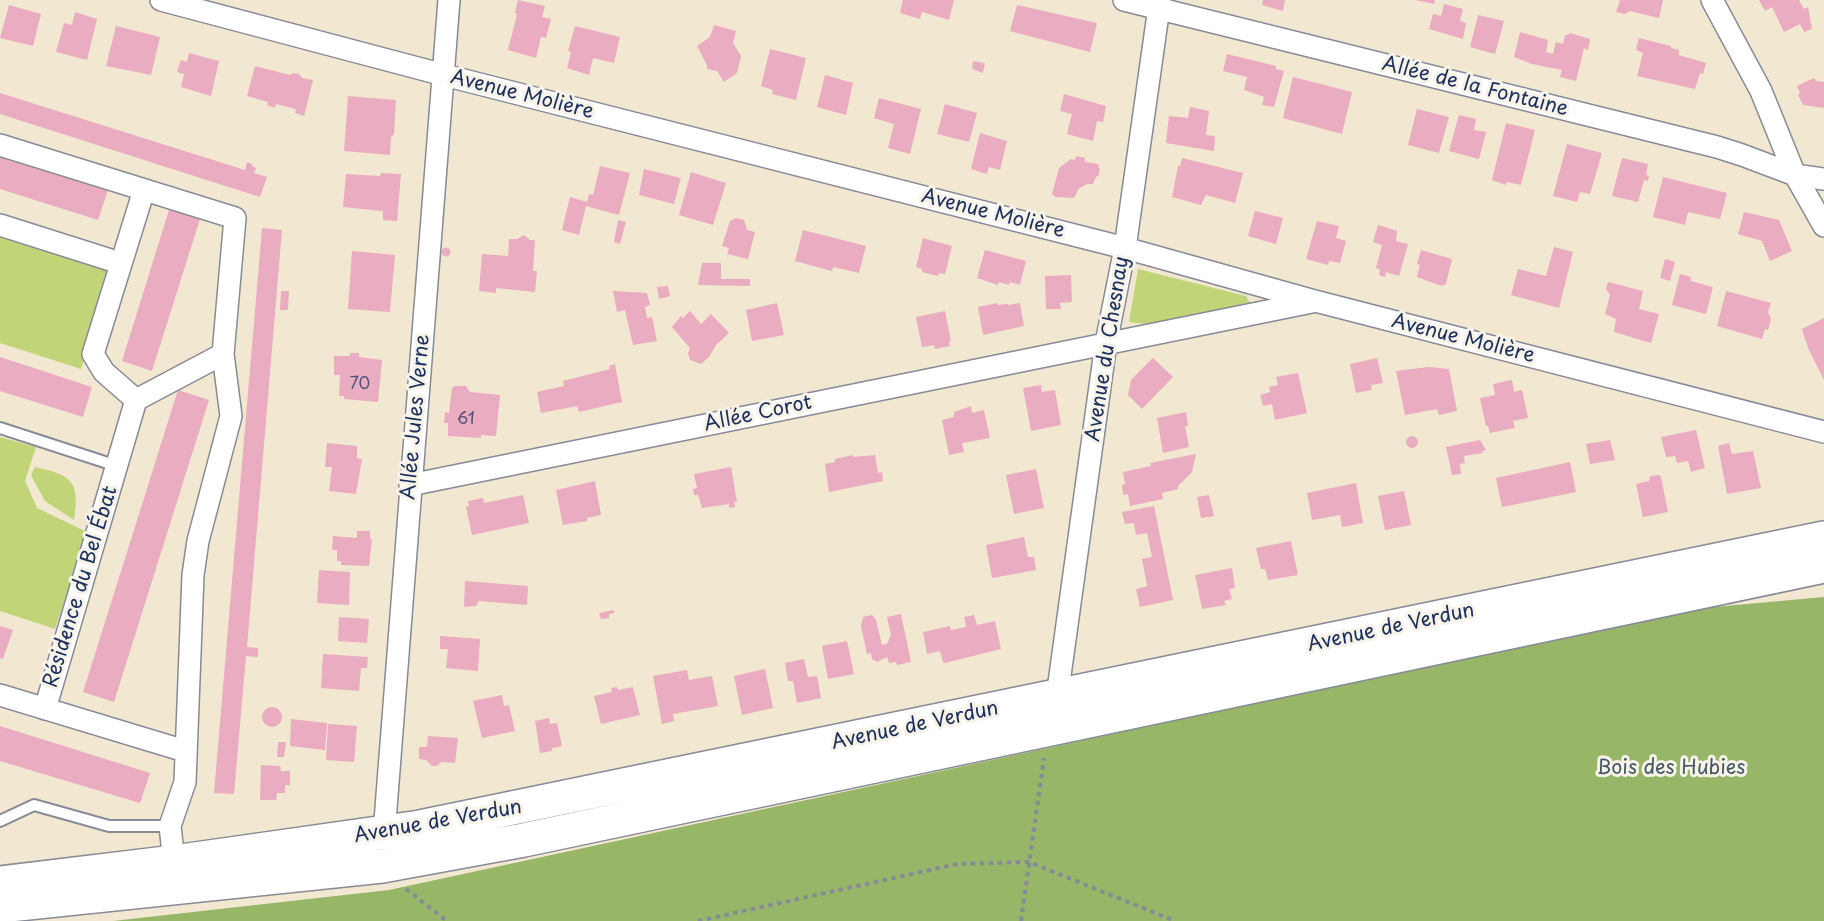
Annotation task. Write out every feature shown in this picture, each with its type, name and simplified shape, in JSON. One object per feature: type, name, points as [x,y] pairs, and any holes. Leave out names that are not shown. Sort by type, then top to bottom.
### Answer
[{"type":"main road","name":"Avenue de Verdun","points":[[0,883],[384,834],[1824,538]]},
{"type":"main road","name":"Avenue de Verdun","points":[[0,906],[382,866],[427,859],[1824,566]]},
{"type":"main road","points":[[1754,581],[1824,590]]},
{"type":"street","name":"Avenue Molière","points":[[161,0],[444,75],[1125,248],[1315,301],[1824,432]]},
{"type":"street","name":"Allée Jules Verne","points":[[384,834],[449,0]]},
{"type":"street","name":"Allée de la Fontaine","points":[[1124,0],[1159,5],[1717,147],[1742,154],[1795,175],[1824,179]]},
{"type":"street","points":[[1712,0],[1761,91],[1795,175],[1824,226]]},
{"type":"street","name":"Avenue du Chesnay","points":[[1057,697],[1106,343],[1125,248],[1159,5]]},
{"type":"street","points":[[0,145],[235,218],[223,354],[231,416],[198,541],[193,575],[185,782],[170,826],[174,862]]},
{"type":"street","points":[[144,190],[93,354],[105,372],[136,400],[223,354]]},
{"type":"street","points":[[0,225],[120,263]]},
{"type":"street","name":"Allée Corot","points":[[411,485],[1315,301]]},
{"type":"street","name":"Résidence du Bel Ébat","points":[[45,709],[136,400]]},
{"type":"street","name":"Résidence du Bel Ébat","points":[[0,695],[185,751]]},
{"type":"lane","name":"Résidence du Bel Ébat","points":[[0,428],[117,466]]},
{"type":"lane","points":[[0,822],[34,805],[110,826],[170,826]]},
{"type":"path","points":[[1021,921],[1049,729]]},
{"type":"path","points":[[698,921],[957,864],[1029,862],[1175,921]]},
{"type":"path","points":[[400,885],[447,921]]},
{"type":"green space","points":[[0,234],[110,270],[81,369],[0,343]]},
{"type":"green space","points":[[1138,269],[1246,296],[1252,306],[1146,324],[1129,322]]},
{"type":"green space","points":[[0,437],[36,447],[25,481],[37,508],[87,532],[55,629],[0,611]]},
{"type":"green space","points":[[35,467],[58,473],[71,482],[76,496],[74,520],[45,501],[31,475]]},
{"type":"green space","name":"Bois des Hubies","points":[[1824,597],[1824,921],[113,921],[389,890],[1692,609]]},
{"type":"building","points":[[518,0],[545,6],[542,17],[551,19],[546,38],[541,37],[536,58],[508,50]]},
{"type":"building","points":[[903,0],[954,0],[949,20],[922,12],[920,19],[900,13]]},
{"type":"building","points":[[1263,0],[1285,0],[1283,11],[1262,5]]},
{"type":"building","points":[[1415,0],[1435,0],[1434,4]]},
{"type":"building","points":[[1620,0],[1663,0],[1659,18],[1630,11],[1625,14],[1616,12]]},
{"type":"building","points":[[1759,0],[1799,0],[1804,9],[1808,7],[1812,29],[1804,32],[1800,24],[1784,32],[1772,7],[1765,11]]},
{"type":"building","points":[[1444,4],[1463,9],[1460,21],[1466,23],[1463,39],[1429,29],[1433,14],[1441,16]]},
{"type":"building","points":[[9,5],[41,14],[33,46],[0,38]]},
{"type":"building","points":[[1017,5],[1097,23],[1090,52],[1010,31]]},
{"type":"building","points":[[75,12],[97,19],[87,60],[56,52],[64,23],[72,25]]},
{"type":"building","points":[[1478,15],[1504,21],[1495,54],[1470,47]]},
{"type":"building","points":[[714,25],[736,31],[733,43],[741,56],[737,73],[724,82],[717,71],[707,69],[697,46],[710,37]]},
{"type":"building","points":[[116,26],[160,37],[151,75],[106,66]]},
{"type":"building","points":[[575,26],[620,37],[614,63],[593,58],[589,75],[567,68],[571,52],[568,51]]},
{"type":"building","points":[[1520,32],[1548,40],[1546,52],[1553,54],[1556,42],[1563,44],[1565,35],[1570,33],[1590,39],[1588,50],[1584,48],[1576,81],[1560,77],[1562,70],[1532,64],[1514,57]]},
{"type":"building","points":[[1639,38],[1671,46],[1679,50],[1679,55],[1706,63],[1695,89],[1637,76],[1643,53],[1636,50]]},
{"type":"building","points":[[770,49],[806,58],[796,100],[772,94],[773,90],[761,86]]},
{"type":"building","points":[[189,53],[219,61],[211,96],[181,87],[184,74],[177,72],[181,60],[187,62]]},
{"type":"building","points":[[1227,54],[1276,66],[1276,69],[1284,71],[1274,107],[1262,105],[1264,97],[1244,90],[1247,77],[1223,71]]},
{"type":"building","points":[[973,61],[985,63],[983,73],[972,69]]},
{"type":"building","points":[[255,66],[290,75],[299,74],[302,78],[313,80],[304,116],[295,113],[296,109],[276,104],[275,108],[267,105],[268,102],[247,96]]},
{"type":"building","points":[[825,75],[853,83],[846,115],[817,107]]},
{"type":"building","points":[[1293,77],[1352,92],[1342,134],[1283,118]]},
{"type":"building","points":[[1814,78],[1816,81],[1824,82],[1824,108],[1803,105],[1798,95],[1800,93],[1797,86]]},
{"type":"building","points":[[0,93],[245,170],[247,162],[252,164],[256,168],[254,173],[267,177],[260,197],[0,114]]},
{"type":"building","points":[[1064,94],[1106,106],[1103,122],[1097,121],[1093,141],[1067,134],[1072,114],[1060,111]]},
{"type":"building","points":[[348,96],[396,100],[390,155],[344,151]]},
{"type":"building","points":[[879,98],[921,109],[910,154],[888,148],[894,124],[874,118]]},
{"type":"building","points":[[945,104],[977,113],[969,142],[937,134]]},
{"type":"building","points":[[1190,107],[1209,111],[1206,135],[1215,136],[1214,151],[1166,143],[1169,116],[1188,118]]},
{"type":"building","points":[[1417,109],[1449,117],[1439,153],[1408,145]]},
{"type":"building","points":[[1459,115],[1476,119],[1474,130],[1486,132],[1479,159],[1449,151]]},
{"type":"building","points":[[1506,123],[1535,130],[1521,185],[1507,182],[1506,185],[1492,180]]},
{"type":"building","points":[[980,133],[1007,141],[1000,170],[989,167],[987,174],[971,169]]},
{"type":"building","points":[[1567,144],[1602,153],[1590,194],[1580,192],[1577,202],[1553,196]]},
{"type":"building","points":[[0,156],[108,190],[98,220],[0,189]]},
{"type":"building","points":[[1076,156],[1085,158],[1085,162],[1098,164],[1100,170],[1098,176],[1093,184],[1087,184],[1078,189],[1073,198],[1056,197],[1052,194],[1059,168],[1071,159],[1075,160]]},
{"type":"building","points":[[1182,158],[1243,173],[1235,203],[1206,195],[1201,205],[1172,197],[1178,166]]},
{"type":"building","points":[[1622,158],[1648,164],[1646,175],[1649,176],[1648,181],[1644,180],[1638,202],[1612,196]]},
{"type":"building","points":[[600,166],[630,173],[619,215],[586,206],[579,235],[562,230],[570,197],[587,202],[589,194],[593,195]]},
{"type":"building","points":[[644,169],[681,178],[674,204],[639,195]]},
{"type":"building","points":[[691,172],[726,183],[713,225],[679,215]]},
{"type":"building","points":[[381,173],[401,174],[397,221],[383,220],[383,211],[343,207],[346,174],[380,176]]},
{"type":"building","points":[[1663,177],[1727,193],[1720,219],[1688,212],[1685,225],[1653,217]]},
{"type":"building","points":[[169,210],[200,219],[152,371],[122,361]]},
{"type":"building","points":[[1255,211],[1283,218],[1276,244],[1248,236]]},
{"type":"building","points":[[1744,212],[1779,220],[1792,251],[1770,261],[1762,241],[1738,234]]},
{"type":"building","points":[[736,218],[744,220],[747,230],[755,232],[748,259],[727,254],[729,248],[722,246],[730,221]]},
{"type":"building","points":[[618,220],[626,222],[620,244],[614,242]]},
{"type":"building","points":[[1317,221],[1339,226],[1336,238],[1346,241],[1340,263],[1329,261],[1328,265],[1306,259]]},
{"type":"building","points":[[1378,225],[1397,231],[1396,241],[1408,244],[1399,276],[1386,272],[1385,277],[1379,275],[1380,270],[1376,268],[1382,245],[1373,242]]},
{"type":"building","points":[[262,228],[282,230],[247,647],[258,648],[258,657],[246,656],[234,794],[214,793]]},
{"type":"building","points":[[803,230],[866,246],[859,273],[833,267],[832,271],[795,261]]},
{"type":"building","points":[[524,235],[530,240],[535,240],[533,271],[537,271],[535,292],[496,288],[496,293],[479,291],[482,254],[508,256],[509,239],[517,239]]},
{"type":"building","points":[[923,238],[952,246],[945,274],[939,273],[938,276],[922,272],[922,269],[916,267]]},
{"type":"building","points":[[1554,247],[1573,252],[1559,308],[1511,295],[1518,269],[1546,276]]},
{"type":"building","points":[[446,248],[450,252],[446,256],[442,252]]},
{"type":"building","points":[[985,250],[1026,261],[1020,285],[999,282],[998,285],[977,278]]},
{"type":"building","points":[[1421,250],[1452,259],[1446,284],[1442,286],[1417,277],[1420,265],[1417,264]]},
{"type":"building","points":[[352,251],[395,255],[390,312],[348,309]]},
{"type":"building","points":[[1665,259],[1675,262],[1670,281],[1660,278]]},
{"type":"building","points":[[702,263],[721,263],[721,279],[750,279],[750,286],[698,285]]},
{"type":"building","points":[[1680,274],[1691,277],[1691,281],[1713,287],[1706,314],[1672,305]]},
{"type":"building","points":[[1071,275],[1072,302],[1060,303],[1061,309],[1046,309],[1045,276]]},
{"type":"building","points":[[1608,282],[1643,291],[1639,309],[1659,314],[1651,343],[1614,332],[1616,319],[1605,314],[1610,295],[1606,289]]},
{"type":"building","points":[[668,286],[670,296],[659,299],[657,287]]},
{"type":"building","points":[[281,291],[289,291],[288,310],[280,310]]},
{"type":"building","points":[[613,291],[647,293],[650,305],[645,307],[647,318],[652,317],[657,341],[633,345],[625,310],[617,312]]},
{"type":"building","points":[[1726,291],[1771,303],[1768,312],[1771,319],[1762,339],[1717,326]]},
{"type":"building","points":[[777,303],[784,335],[752,341],[746,310]]},
{"type":"building","points":[[997,303],[1008,305],[1020,303],[1024,326],[983,335],[978,307]]},
{"type":"building","points":[[690,311],[701,324],[711,314],[729,333],[701,364],[690,360],[688,353],[690,348],[672,327],[681,316],[683,318]]},
{"type":"building","points":[[945,311],[950,346],[935,349],[934,345],[922,347],[916,317]]},
{"type":"building","points":[[1824,318],[1824,380],[1808,348],[1802,329]]},
{"type":"building","points":[[350,353],[359,353],[359,357],[382,360],[378,402],[344,399],[344,396],[339,396],[340,375],[334,375],[334,356],[350,356]]},
{"type":"building","points":[[0,357],[92,387],[83,417],[0,391]]},
{"type":"building","points":[[1153,358],[1173,377],[1142,409],[1128,395],[1131,380]]},
{"type":"building","points":[[1377,358],[1383,383],[1371,385],[1372,390],[1356,393],[1350,364]]},
{"type":"building","points":[[615,364],[622,402],[579,412],[577,406],[541,413],[537,392],[564,386],[563,381],[610,369],[609,366]]},
{"type":"building","points":[[1429,367],[1449,369],[1457,411],[1439,415],[1437,409],[1405,415],[1396,371]]},
{"type":"building","points":[[1298,373],[1307,413],[1275,420],[1272,404],[1263,406],[1260,395],[1270,392],[1269,387],[1278,385],[1276,377]]},
{"type":"building","points":[[1512,380],[1514,392],[1522,390],[1528,418],[1513,421],[1515,428],[1490,433],[1486,426],[1480,398],[1495,395],[1493,384]]},
{"type":"building","points":[[1041,385],[1042,392],[1055,390],[1061,425],[1031,431],[1023,388]]},
{"type":"building","points":[[466,386],[470,392],[500,395],[496,436],[481,435],[481,438],[448,436],[448,423],[444,423],[445,412],[449,413],[452,388]]},
{"type":"building","points":[[178,390],[209,400],[114,702],[83,692]]},
{"type":"building","points":[[971,406],[972,413],[984,410],[990,438],[962,443],[964,452],[949,455],[942,420],[954,417],[954,412]]},
{"type":"building","points":[[1186,412],[1188,426],[1185,426],[1189,447],[1163,453],[1157,418]]},
{"type":"building","points":[[1696,430],[1705,468],[1691,472],[1688,461],[1677,463],[1675,456],[1666,457],[1661,437]]},
{"type":"building","points":[[1414,436],[1418,442],[1414,448],[1410,448],[1406,440]]},
{"type":"building","points":[[1480,440],[1486,450],[1482,451],[1483,453],[1464,456],[1465,463],[1460,464],[1461,474],[1452,475],[1446,447]]},
{"type":"building","points":[[1610,440],[1615,460],[1590,464],[1586,444]]},
{"type":"building","points":[[327,443],[357,446],[357,458],[362,459],[356,494],[329,491],[332,467],[325,467]]},
{"type":"building","points":[[1729,443],[1732,454],[1753,451],[1761,488],[1727,494],[1718,446]]},
{"type":"building","points":[[1196,454],[1192,472],[1178,486],[1178,489],[1162,493],[1163,499],[1130,506],[1128,494],[1123,495],[1122,485],[1125,484],[1123,472],[1151,466],[1150,463]]},
{"type":"building","points":[[853,455],[853,457],[875,455],[878,473],[882,472],[883,481],[829,492],[825,464]]},
{"type":"building","points":[[1570,462],[1576,492],[1502,507],[1496,478]]},
{"type":"building","points":[[731,467],[737,502],[734,502],[735,507],[729,508],[729,504],[702,508],[698,495],[694,495],[693,489],[697,488],[694,474]]},
{"type":"building","points":[[1036,469],[1044,508],[1014,514],[1006,475]]},
{"type":"building","points":[[1659,475],[1668,512],[1643,517],[1636,484],[1649,481],[1650,476]]},
{"type":"building","points":[[595,481],[601,515],[587,518],[587,521],[563,525],[556,490]]},
{"type":"building","points":[[1356,483],[1363,523],[1342,527],[1340,515],[1312,520],[1307,493]]},
{"type":"building","points":[[1404,491],[1411,525],[1385,530],[1378,496]]},
{"type":"building","points":[[523,495],[529,523],[472,535],[466,507],[469,506],[468,501],[483,498],[484,503]]},
{"type":"building","points":[[1209,495],[1214,516],[1201,518],[1197,497]]},
{"type":"building","points":[[1154,506],[1173,600],[1140,607],[1136,589],[1147,586],[1142,559],[1152,557],[1147,533],[1136,535],[1134,523],[1125,524],[1122,512]]},
{"type":"building","points":[[357,531],[370,531],[370,539],[372,539],[369,566],[341,565],[341,561],[337,561],[337,550],[332,550],[333,536],[357,538]]},
{"type":"building","points":[[1024,537],[1028,557],[1034,557],[1036,570],[992,578],[986,545]]},
{"type":"building","points":[[1291,541],[1298,575],[1268,580],[1265,569],[1261,569],[1256,548]]},
{"type":"building","points":[[1232,568],[1235,588],[1229,589],[1232,599],[1224,601],[1226,605],[1202,609],[1195,575]]},
{"type":"building","points":[[319,570],[350,572],[349,605],[317,603]]},
{"type":"building","points":[[465,581],[528,586],[527,605],[479,601],[476,606],[464,607]]},
{"type":"building","points":[[614,610],[614,613],[609,614],[609,618],[601,619],[599,613]]},
{"type":"building","points":[[901,614],[911,662],[897,665],[896,662],[889,663],[887,657],[877,662],[872,659],[871,653],[867,654],[861,626],[863,617],[872,615],[876,620],[882,645],[887,644],[891,635],[887,617]]},
{"type":"building","points":[[974,615],[977,625],[995,621],[1001,649],[945,663],[940,651],[927,654],[923,632],[950,626],[951,630],[966,627],[964,617]]},
{"type":"building","points":[[339,617],[369,619],[367,643],[338,641]]},
{"type":"building","points":[[0,626],[13,630],[3,659],[0,658]]},
{"type":"building","points":[[440,636],[480,639],[478,671],[446,668],[448,649],[440,649]]},
{"type":"building","points":[[847,641],[854,674],[828,679],[822,646]]},
{"type":"building","points":[[323,654],[368,657],[367,668],[361,668],[359,691],[321,688]]},
{"type":"building","points":[[804,659],[808,677],[817,676],[821,698],[797,703],[793,681],[788,681],[785,663]]},
{"type":"building","points":[[765,669],[773,708],[742,715],[734,676]]},
{"type":"building","points":[[687,670],[689,680],[712,676],[718,706],[673,714],[674,721],[662,724],[653,676]]},
{"type":"building","points":[[617,687],[618,690],[633,687],[640,715],[601,724],[594,696],[612,692],[611,688]]},
{"type":"building","points":[[502,695],[504,706],[509,705],[515,731],[482,738],[473,701]]},
{"type":"building","points":[[272,707],[279,710],[282,717],[279,724],[272,727],[265,724],[262,717],[265,710]]},
{"type":"building","points":[[549,718],[550,724],[557,723],[562,746],[540,753],[535,721]]},
{"type":"building","points":[[291,719],[327,723],[325,750],[290,746]]},
{"type":"building","points":[[328,724],[357,726],[354,762],[326,760]]},
{"type":"building","points":[[0,726],[150,773],[140,803],[0,761]]},
{"type":"building","points":[[428,736],[458,738],[455,763],[441,762],[437,766],[432,766],[426,760],[419,759],[419,747],[427,747]]},
{"type":"building","points":[[278,742],[286,742],[284,757],[277,757]]},
{"type":"building","points":[[261,765],[280,766],[281,771],[290,771],[290,785],[285,785],[285,793],[277,793],[276,800],[260,800]]}]
